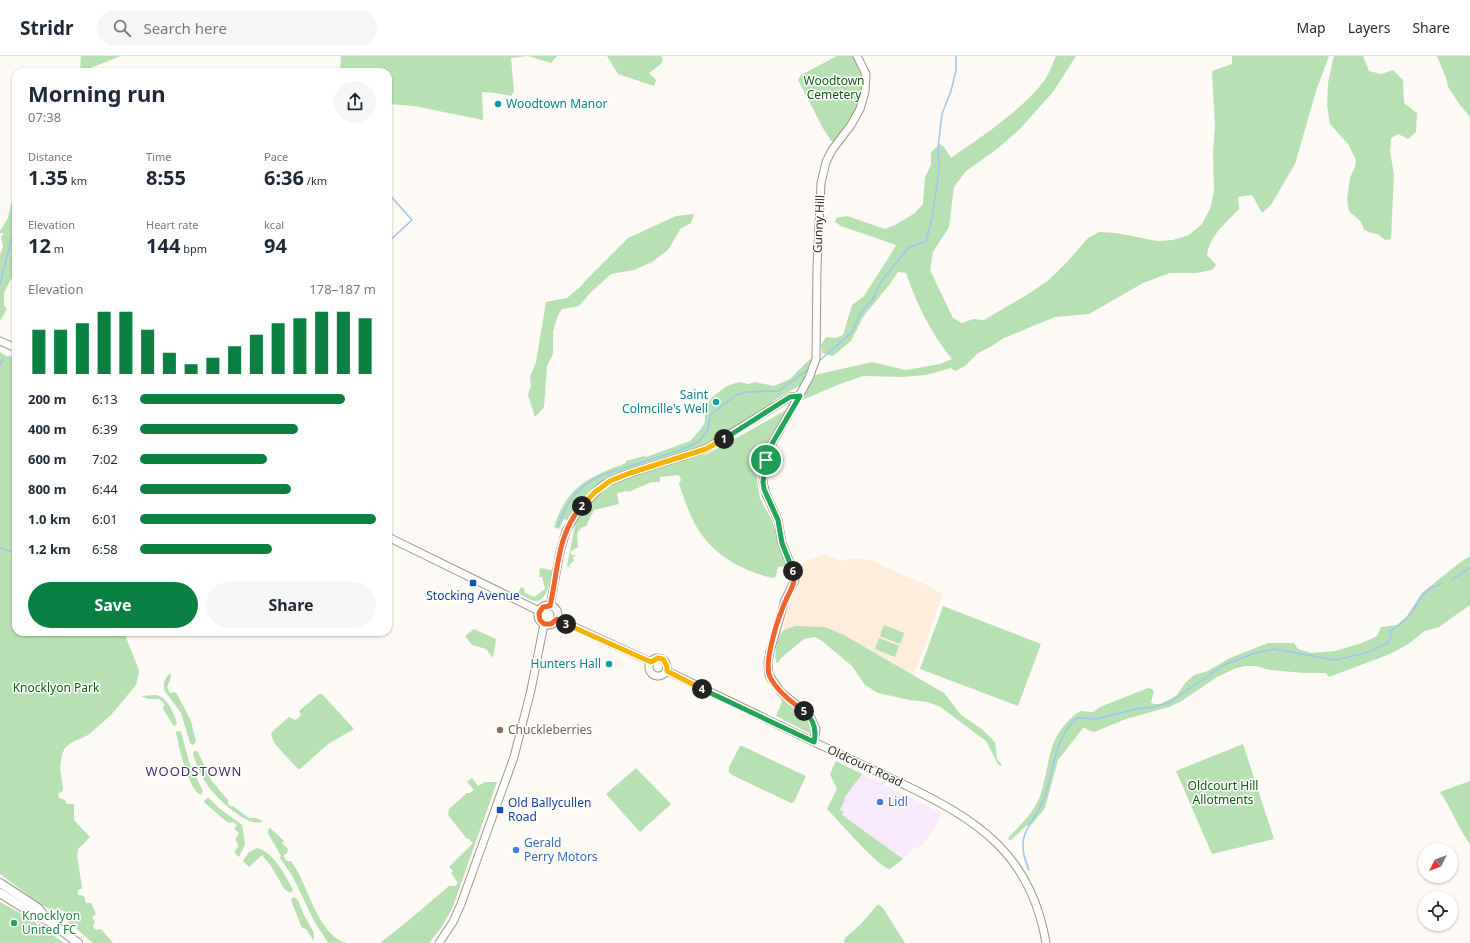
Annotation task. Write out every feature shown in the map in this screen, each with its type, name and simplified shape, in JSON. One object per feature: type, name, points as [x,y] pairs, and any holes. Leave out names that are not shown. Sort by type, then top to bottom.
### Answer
[{"type":"main road","points":[[0,883],[38,908],[49,921],[78,943]]},
{"type":"main road","points":[[0,893],[35,915],[49,921]]},
{"type":"street","name":"Gunny Hill","points":[[798,398],[816,359],[817,267],[821,183],[826,162],[832,150],[851,126],[860,109],[865,92],[866,74],[857,56]]},
{"type":"street","points":[[0,341],[12,346]]},
{"type":"street","points":[[550,606],[560,552],[566,531],[579,509],[602,486],[630,473],[706,449],[790,397],[798,398]]},
{"type":"street","name":"Oldcourt Road","points":[[798,398],[773,442],[766,460],[763,482],[766,494],[778,520],[782,543],[794,573],[795,580],[785,600],[770,651],[768,663],[769,676],[778,689],[812,720],[816,729],[814,742],[937,801],[971,821],[984,831],[1005,852],[1021,874],[1037,907],[1046,943]]},
{"type":"street","points":[[392,539],[539,611]]},
{"type":"street","points":[[539,611],[544,606],[550,606],[557,611],[557,619]]},
{"type":"street","points":[[539,611],[540,620],[544,624],[551,624],[557,619]]},
{"type":"street","points":[[557,619],[651,662]]},
{"type":"street","points":[[439,943],[453,922],[459,908],[514,757],[528,703],[544,624]]},
{"type":"street","points":[[658,658],[663,659],[667,666],[667,671],[660,676],[654,676],[649,668],[651,662],[658,658]]},
{"type":"street","points":[[667,671],[814,742]]},
{"type":"shaded area","points":[[824,555],[841,561],[857,558],[871,560],[923,583],[943,594],[914,675],[844,635],[825,627],[795,626],[787,628],[782,632],[788,608],[797,588],[799,578],[798,567],[807,560]]},
{"type":"shaded area","points":[[862,774],[940,812],[941,815],[936,827],[923,844],[914,848],[903,859],[842,815],[840,810],[845,799],[844,798]]},
{"type":"green space","points":[[81,56],[121,56],[90,68],[80,68]]},
{"type":"green space","points":[[341,56],[528,56],[511,58],[514,91],[511,96],[482,92],[483,120],[414,106],[392,104],[392,68],[340,68]]},
{"type":"green space","points":[[528,56],[557,56],[551,63]]},
{"type":"green space","points":[[607,56],[661,56],[663,59],[661,64],[649,73],[656,80],[654,86],[618,74]]},
{"type":"green space","name":"Woodtown Cemetery","points":[[837,56],[854,56],[861,74],[862,88],[858,105],[850,124],[838,138],[832,142],[824,130],[798,80],[801,75]]},
{"type":"green space","points":[[1056,56],[1076,56],[1053,92],[1019,130],[997,149],[966,171],[954,187],[949,227],[933,252],[930,270],[953,318],[962,323],[973,319],[984,320],[1030,293],[1050,279],[1088,238],[1099,232],[1116,233],[1157,241],[1173,240],[1189,235],[1202,224],[1210,209],[1214,192],[1213,152],[1215,126],[1212,71],[1232,64],[1232,56],[1329,56],[1316,91],[1295,164],[1271,205],[1262,213],[1252,195],[1238,197],[1239,209],[1219,230],[1211,241],[1207,255],[1216,265],[1212,270],[1196,273],[1170,273],[1143,283],[1089,314],[1055,317],[1004,338],[978,353],[965,366],[955,371],[951,368],[926,375],[902,377],[863,376],[802,400],[815,375],[872,362],[906,370],[940,364],[952,359],[925,318],[906,273],[898,272],[863,317],[851,341],[833,356],[822,353],[821,345],[826,337],[836,338],[843,335],[852,305],[864,296],[896,245],[841,226],[835,222],[836,218],[847,216],[885,229],[915,213],[923,204],[925,177],[931,165],[931,152],[940,144],[944,147],[951,158],[1000,123],[1034,93],[1044,81]]},
{"type":"green space","points":[[1334,56],[1363,56],[1369,71],[1381,74],[1393,70],[1403,80],[1404,103],[1417,113],[1416,132],[1408,139],[1398,134],[1391,138],[1390,152],[1394,174],[1391,239],[1385,240],[1378,234],[1364,230],[1361,222],[1349,211],[1347,200],[1350,178],[1355,167],[1356,160],[1348,144],[1330,124],[1327,105],[1328,83]]},
{"type":"green space","points":[[1437,56],[1470,56],[1470,117],[1448,87]]},
{"type":"green space","points":[[12,201],[12,277],[4,293],[4,305],[7,309],[0,321],[0,256],[3,246],[1,237],[4,233],[0,233],[0,231],[8,218]]},
{"type":"green space","points":[[694,214],[691,223],[681,228],[668,250],[652,262],[634,270],[611,274],[590,293],[579,306],[562,309],[558,315],[553,332],[553,354],[547,366],[544,407],[535,417],[528,395],[531,386],[530,377],[536,362],[546,302],[567,298],[580,287],[628,238],[676,216]]},
{"type":"green space","name":"Knocklyon Park","points":[[0,352],[8,357],[9,355],[12,357],[12,636],[126,636],[139,672],[136,685],[111,715],[88,735],[71,743],[65,748],[62,754],[60,768],[63,788],[62,792],[58,793],[59,798],[65,800],[67,804],[74,804],[74,820],[90,837],[78,849],[77,856],[82,887],[78,890],[78,895],[84,896],[86,903],[91,903],[96,914],[92,917],[95,922],[93,927],[96,930],[102,930],[113,943],[93,943],[67,921],[65,912],[60,909],[51,910],[40,904],[0,874]]},
{"type":"green space","points":[[810,359],[813,362],[807,377],[801,385],[776,399],[769,406],[705,446],[643,464],[609,477],[583,498],[567,520],[564,519],[559,529],[554,527],[559,513],[573,492],[590,479],[626,463],[626,461],[644,456],[646,457],[690,441],[705,422],[705,407],[712,397],[727,386],[739,382],[748,384],[755,382],[774,386],[790,379]]},
{"type":"green space","points":[[788,409],[760,463],[757,480],[760,498],[772,520],[786,566],[778,567],[776,576],[773,578],[749,571],[728,559],[709,544],[701,534],[690,514],[679,484],[681,480],[679,475],[660,477],[660,482],[652,482],[628,492],[617,493],[619,504],[594,510],[586,526],[581,528],[577,533],[578,547],[570,552],[572,555],[576,555],[573,557],[574,561],[569,565],[571,568],[567,566],[576,520],[584,509],[600,493],[614,483],[650,470],[706,455]]},
{"type":"green space","points":[[1470,556],[1470,605],[1439,627],[1425,631],[1408,644],[1390,654],[1329,677],[1326,673],[1304,673],[1270,670],[1255,666],[1244,666],[1217,677],[1180,702],[1169,707],[1126,719],[1094,732],[1083,728],[1058,760],[1045,808],[1032,824],[1026,826],[1010,841],[1008,838],[1034,808],[1040,796],[1051,750],[1055,740],[1069,720],[1080,711],[1093,712],[1100,707],[1148,688],[1152,689],[1154,692],[1151,702],[1153,704],[1160,704],[1176,696],[1186,682],[1194,675],[1208,671],[1230,658],[1268,643],[1294,643],[1298,649],[1312,653],[1335,651],[1362,643],[1377,636],[1381,627],[1397,625],[1407,616],[1422,593]]},
{"type":"green space","points":[[540,568],[552,570],[548,589],[543,598],[539,601],[535,601],[518,593],[521,587],[524,588],[525,593],[534,597],[545,589],[542,577],[539,577]]},
{"type":"green space","points":[[943,606],[1041,644],[1018,706],[920,669]]},
{"type":"green space","points":[[884,625],[904,633],[900,644],[880,636]]},
{"type":"green space","points":[[795,626],[825,627],[844,635],[944,693],[961,715],[983,730],[995,742],[997,759],[1002,765],[1000,766],[998,764],[986,741],[939,706],[927,702],[878,693],[865,685],[852,666],[815,637],[804,639],[781,658],[778,663],[776,662],[776,646],[779,637],[783,631]]},
{"type":"green space","points":[[474,629],[496,639],[493,658],[486,649],[472,645],[465,636]]},
{"type":"green space","points":[[879,638],[899,646],[895,657],[875,649]]},
{"type":"green space","points":[[765,669],[784,699],[807,719],[812,729],[812,734],[776,716],[782,702],[779,694],[767,682],[765,677]]},
{"type":"green space","points":[[171,674],[167,687],[170,693],[174,692],[177,694],[191,721],[196,742],[193,745],[190,743],[181,713],[164,690],[164,682],[168,675]]},
{"type":"green space","points":[[319,694],[322,694],[354,729],[328,744],[300,769],[298,769],[274,743],[271,734],[289,717],[296,720],[301,715],[299,711]]},
{"type":"green space","points":[[155,695],[163,698],[169,705],[177,723],[175,726],[163,709],[165,705],[160,699],[148,699],[141,696]]},
{"type":"green space","points":[[176,732],[181,732],[190,765],[203,791],[201,795],[197,792],[188,777],[177,738]]},
{"type":"green space","name":"Oldcourt Hill Allotments","points":[[1243,744],[1274,839],[1212,854],[1176,771]]},
{"type":"green space","points":[[740,746],[806,776],[794,802],[791,803],[732,775],[729,772],[729,767]]},
{"type":"green space","points":[[195,750],[198,752],[211,780],[228,800],[228,804],[249,818],[256,818],[263,821],[257,823],[242,817],[234,812],[213,792],[201,775],[193,754]]},
{"type":"green space","points":[[836,761],[862,774],[844,798],[845,799],[840,810],[844,812],[842,815],[903,859],[890,869],[877,861],[858,843],[827,809],[837,789],[830,774]]},
{"type":"green space","points":[[636,768],[671,804],[640,832],[606,794]]},
{"type":"green space","points":[[472,778],[478,786],[485,782],[497,782],[452,909],[441,928],[429,943],[380,943],[449,886],[455,886],[458,883],[451,873],[453,871],[449,867],[473,843],[467,839],[448,815],[449,809],[467,793],[474,790],[467,782]]},
{"type":"green space","points":[[1470,781],[1470,844],[1440,792]]},
{"type":"green space","points":[[209,798],[219,808],[242,825],[245,844],[239,857],[234,852],[238,847],[235,840],[239,833],[234,829],[237,825],[233,822],[229,823],[205,803],[204,801]]},
{"type":"green space","points":[[269,827],[284,841],[282,843],[288,849],[287,853],[283,856],[287,861],[291,861],[297,871],[320,919],[336,938],[346,943],[328,943],[313,919],[293,877],[280,858],[281,856],[268,833]]},
{"type":"green space","points":[[257,848],[263,850],[273,858],[293,890],[291,893],[285,890],[271,866],[262,855],[249,867],[243,861],[249,852]]},
{"type":"green space","points":[[294,897],[298,900],[314,933],[314,941],[306,929],[302,928],[291,900]]},
{"type":"green space","name":"Knocklyon United FC","points":[[0,902],[29,918],[64,943],[0,943]]},
{"type":"green space","points":[[878,904],[883,908],[905,943],[844,943],[845,938],[861,924]]},
{"type":"waterway","points":[[818,362],[852,332],[860,314],[873,299],[882,280],[909,247],[926,241],[932,218],[939,170],[938,148],[942,114],[951,91],[956,70],[956,56]]},
{"type":"waterway","points":[[392,198],[412,220],[392,238]]},
{"type":"waterway","points":[[0,284],[12,237]]},
{"type":"waterway","points":[[0,365],[3,359]]},
{"type":"waterway","points":[[558,526],[565,509],[573,496],[591,481],[599,476],[683,449],[698,442],[708,430],[710,415],[736,395],[746,392],[779,391],[810,368]]},
{"type":"waterway","points":[[0,548],[12,552]]},
{"type":"waterway","points":[[1452,580],[1470,567]]},
{"type":"waterway","points":[[1029,870],[1023,850],[1024,837],[1046,794],[1054,759],[1062,737],[1077,718],[1097,719],[1136,709],[1154,707],[1170,702],[1224,665],[1252,654],[1274,649],[1335,660],[1366,653],[1388,643],[1391,636],[1390,631],[1409,616],[1422,596],[1430,588],[1441,584]]},
{"type":"place","name":"Woodtown Manor","points":[[498,104]]},
{"type":"place","name":"Saint Colmcille's Well","points":[[716,402]]},
{"type":"place","name":"Stocking Avenue","points":[[473,583]]},
{"type":"place","name":"Hunters Hall","points":[[609,664]]},
{"type":"place","name":"Chuckleberries","points":[[500,730]]},
{"type":"place","name":"Lidl","points":[[880,802]]},
{"type":"place","name":"Old Ballycullen Road","points":[[500,810]]},
{"type":"place","name":"Gerald Perry Motors","points":[[516,850]]},
{"type":"place","name":"Knocklyon United FC","points":[[14,923]]},
{"type":"district","name":"WOODSTOWN","points":[[194,771]]},
{"type":"route","points":[[800,396],[773,442],[766,460],[763,482],[764,489],[778,520],[782,543],[794,573],[795,580],[785,600],[775,632],[768,663],[769,676],[778,689],[812,720],[816,729],[816,737],[814,742],[675,676],[667,671],[668,668],[663,659],[658,658],[652,660],[651,662],[557,619],[555,622],[548,625],[544,624],[539,617],[539,611],[543,607],[550,606],[562,542],[566,531],[579,509],[602,486],[630,473],[706,449],[790,397],[800,396]]}]
